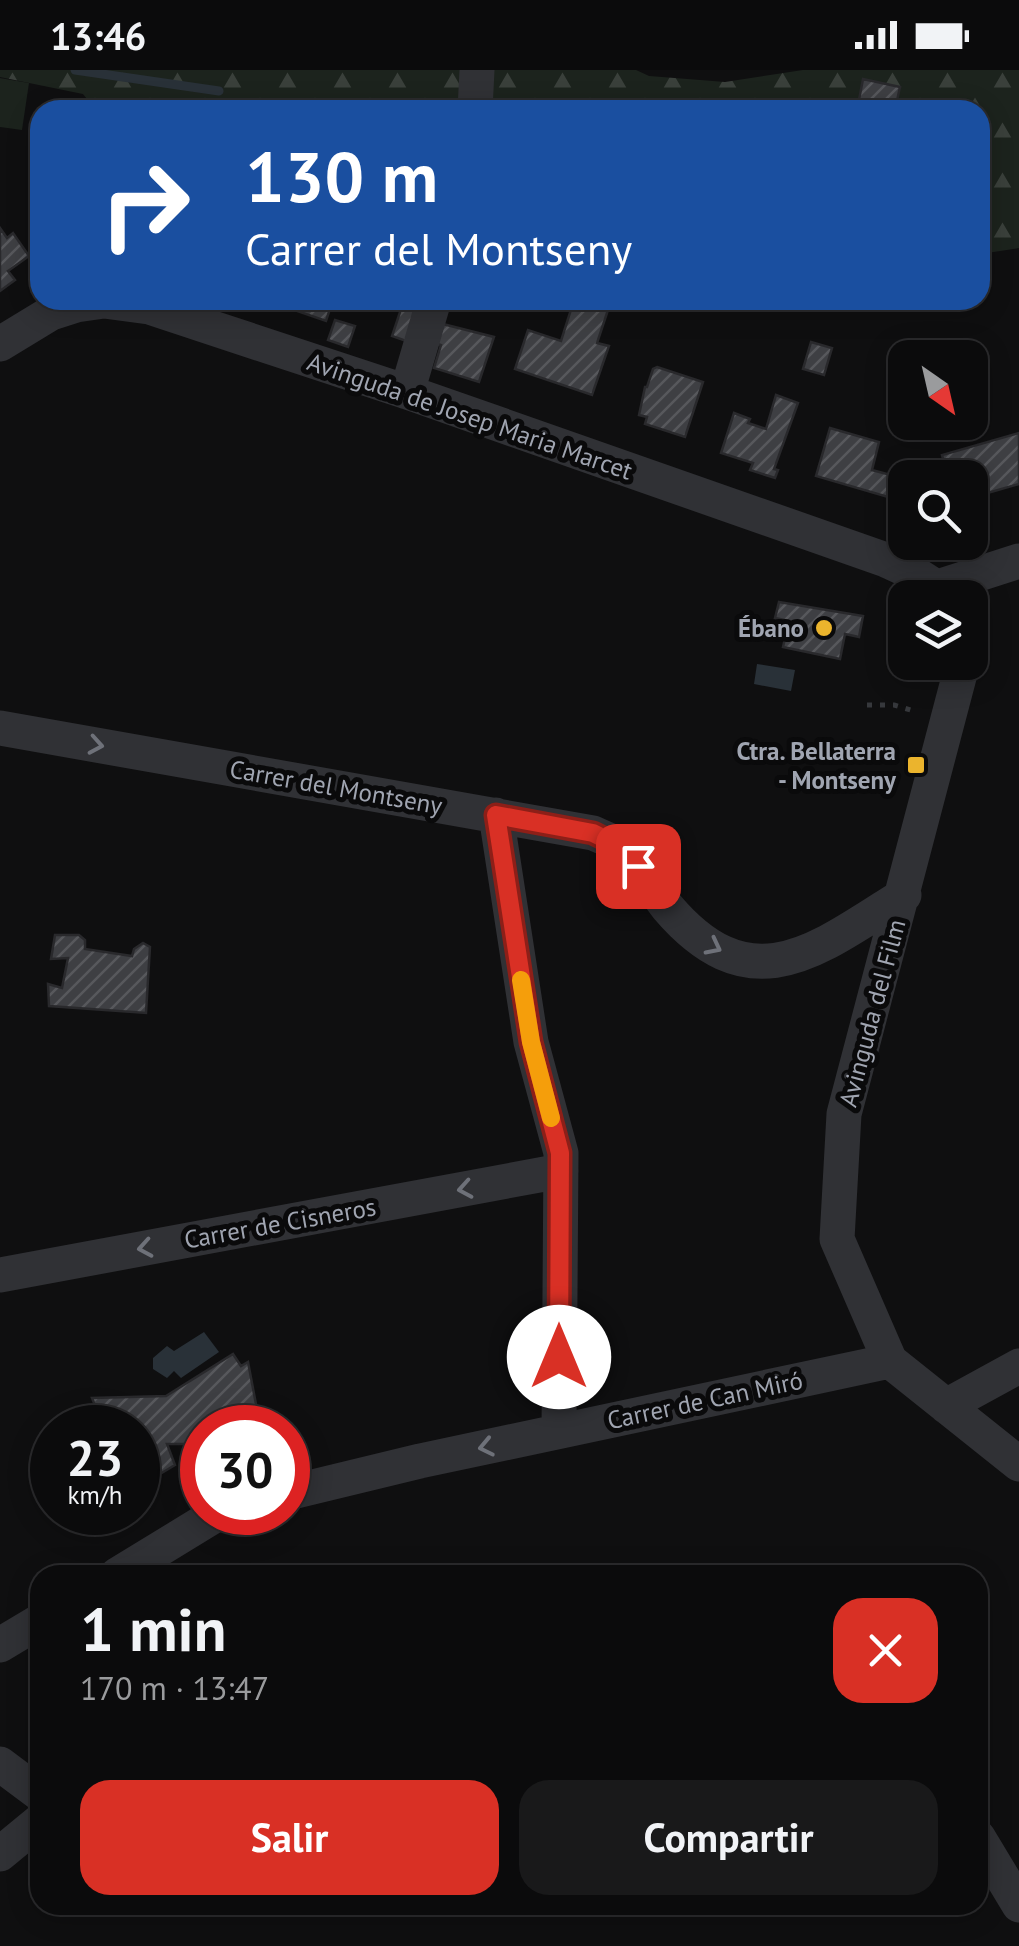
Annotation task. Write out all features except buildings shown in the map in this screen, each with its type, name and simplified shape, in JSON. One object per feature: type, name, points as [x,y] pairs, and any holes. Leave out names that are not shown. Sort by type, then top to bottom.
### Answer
[{"type":"street","points":[[476,100],[477,70]]},
{"type":"street","name":"Avinguda de Josep Maria Marcet","points":[[0,344],[51,313],[64,310]]},
{"type":"street","name":"Avinguda de Josep Maria Marcet","points":[[155,310],[406,392],[886,560],[921,580]]},
{"type":"street","points":[[406,392],[431,310]]},
{"type":"street","points":[[971,580],[1019,560]]},
{"type":"street","name":"Avinguda del Film","points":[[890,1361],[837,1239],[844,1114],[959,680]]},
{"type":"street","name":"Carrer del Montseny","points":[[0,728],[593,833],[621,847],[694,936],[720,952],[748,961],[778,961],[816,950],[904,895]]},
{"type":"street","points":[[496,815],[531,1042],[560,1153],[559,1431]]},
{"type":"street","name":"Carrer de Cisneros","points":[[0,1275],[560,1172]]},
{"type":"street","points":[[890,1361],[1019,1464]]},
{"type":"street","name":"Carrer de Can Miró","points":[[310,1488],[890,1361]]},
{"type":"street","points":[[946,1406],[1019,1366]]},
{"type":"street","points":[[133,1565],[182,1535]]},
{"type":"street","points":[[0,1645],[30,1627]]},
{"type":"street","points":[[0,1764],[30,1786]]},
{"type":"street","points":[[0,1854],[30,1830]]},
{"type":"street","points":[[988,1854],[1019,1905]]},
{"type":"path","points":[[866,705],[894,705],[948,724]]},
{"type":"green space","points":[[0,70],[636,70],[649,76],[725,82],[803,70],[1019,70],[1019,248],[990,252],[990,100],[88,100],[83,94],[0,77]]},
{"type":"green space","points":[[0,78],[29,83],[22,130],[0,127]]},
{"type":"shaded area","points":[[757,664],[795,670],[791,691],[754,684]]},
{"type":"shaded area","points":[[204,1332],[219,1352],[181,1378],[174,1371],[167,1378],[153,1369],[153,1358],[167,1346],[174,1351]]},
{"type":"waterway","points":[[75,70],[219,91]]},
{"type":"slow traffic","points":[[521,980],[531,1042],[551,1118]]},
{"type":"place","name":"Ébano","points":[[824,628]]},
{"type":"place","name":"Ctra. Bellaterra - Montseny","points":[[916,765]]},
{"type":"route","points":[[559,1357],[560,1153],[531,1042],[496,815],[593,833],[621,847],[638,866]]}]
